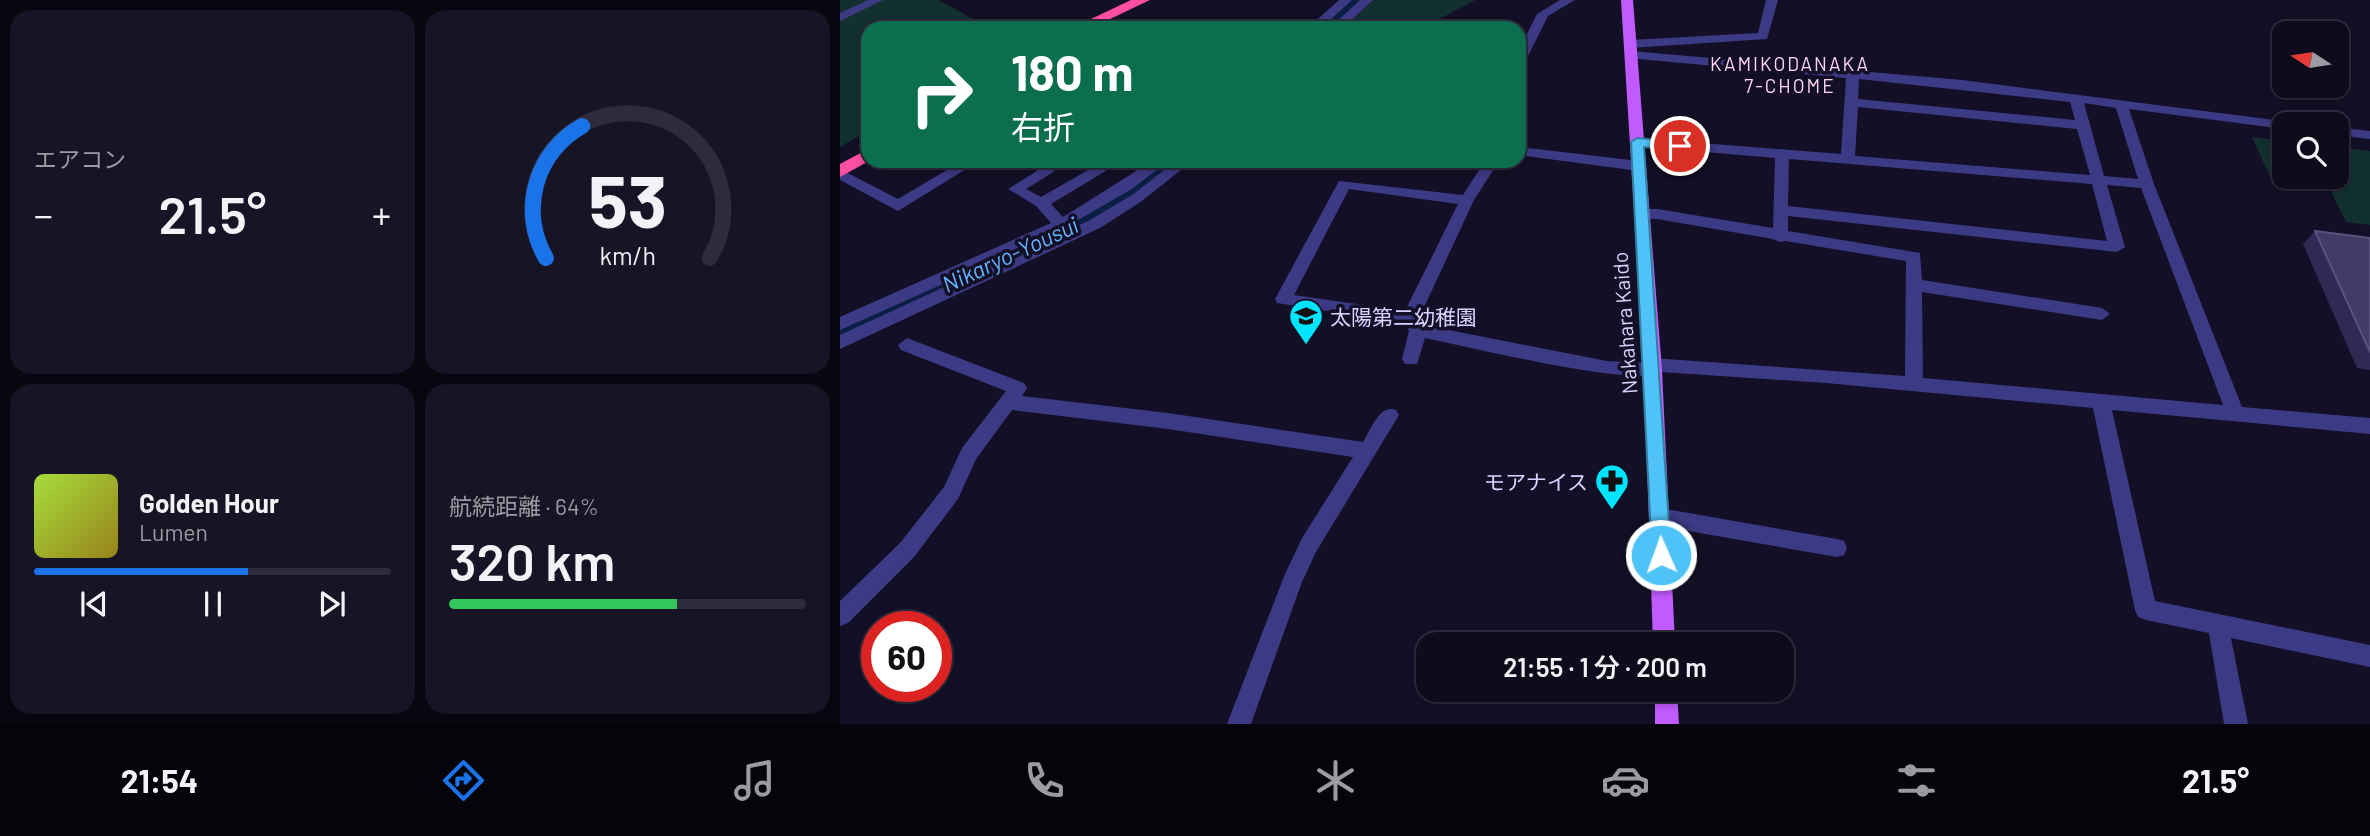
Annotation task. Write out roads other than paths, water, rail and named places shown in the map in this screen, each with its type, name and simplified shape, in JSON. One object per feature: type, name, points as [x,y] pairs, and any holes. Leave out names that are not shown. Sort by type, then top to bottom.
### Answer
[{"type":"highway","points":[[1095,21],[1143,0]]},
{"type":"highway","points":[[840,173],[861,159]]},
{"type":"main road","name":"Nakahara Kaido","points":[[1628,0],[1652,368],[1664,632]]},
{"type":"main road","points":[[1666,702],[1667,724]]},
{"type":"street","points":[[840,17],[877,0]]},
{"type":"street","points":[[1326,21],[1346,0]]},
{"type":"street","points":[[1344,21],[1367,0]]},
{"type":"street","points":[[1526,45],[1543,15],[1569,0]]},
{"type":"street","points":[[1631,49],[1763,36],[1772,0]]},
{"type":"street","points":[[1631,49],[2272,124]]},
{"type":"street","points":[[1849,159],[1853,73]]},
{"type":"street","points":[[1781,210],[2117,247],[2076,100]]},
{"type":"street","points":[[1851,102],[2082,125]]},
{"type":"street","points":[[2122,107],[2147,184],[2235,412]]},
{"type":"street","points":[[2349,133],[2370,135]]},
{"type":"street","points":[[1637,142],[2147,184]]},
{"type":"street","points":[[1526,152],[1639,166]]},
{"type":"street","points":[[1780,237],[1782,154]]},
{"type":"street","points":[[840,173],[898,206],[960,168]]},
{"type":"street","points":[[1042,168],[1048,171],[1015,189],[1041,203],[1061,224]]},
{"type":"street","points":[[1041,203],[1103,168]]},
{"type":"street","points":[[840,324],[1061,224],[1113,196],[1152,168]]},
{"type":"street","points":[[840,342],[1094,224],[1137,198],[1176,168]]},
{"type":"street","points":[[1411,359],[1414,324],[1467,200],[1488,168]]},
{"type":"street","points":[[1467,200],[1344,184],[1283,299],[1414,324],[1607,368],[1732,368],[2235,412],[2369,430]]},
{"type":"street","points":[[1642,214],[1657,214],[1780,237],[1914,257],[1914,385]]},
{"type":"street","points":[[1914,285],[2102,314]]},
{"type":"street","points":[[840,616],[907,550],[951,493],[969,454],[1018,388],[907,345]]},
{"type":"street","points":[[1008,402],[1168,421],[1367,451]]},
{"type":"street","points":[[2101,402],[2146,610],[2370,656]]},
{"type":"street","points":[[1239,724],[1292,581],[1309,545],[1390,415]]},
{"type":"street","points":[[1660,517],[1836,548]]},
{"type":"street","points":[[2218,625],[2236,724]]},
{"type":"waterway","name":"Nikaryo-Yousui","points":[[1331,21],[1356,0]]},
{"type":"waterway","name":"Nikaryo-Yousui","points":[[840,333],[1070,228],[1131,193],[1163,168]]},
{"type":"place","name":"太陽第二幼稚園","points":[[1306,346]]},
{"type":"place","name":"モアナイス","points":[[1612,511]]},
{"type":"district","name":"KAMIKODANAKA 7-CHOME","points":[[1790,74]]}]
